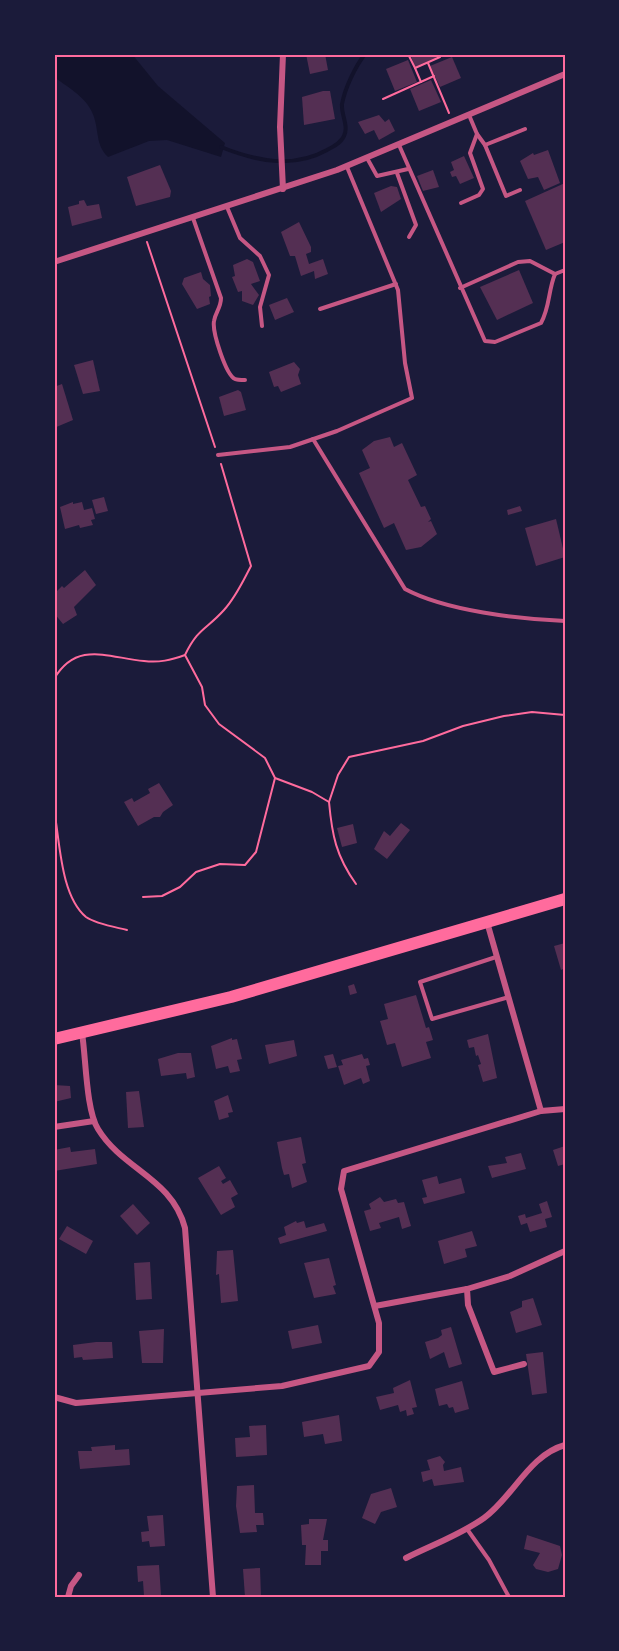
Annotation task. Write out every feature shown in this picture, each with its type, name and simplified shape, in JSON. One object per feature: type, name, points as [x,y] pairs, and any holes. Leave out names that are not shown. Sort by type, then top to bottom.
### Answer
[{"type":"main road","points":[[54,1039],[231,997],[565,899]]},
{"type":"street","points":[[283,54],[281,154],[283,189]]},
{"type":"street","points":[[54,262],[283,189],[347,166],[565,74]]},
{"type":"street","points":[[487,922],[510,996],[541,1112]]},
{"type":"street","points":[[82,1033],[94,1121],[111,1147],[167,1192],[182,1216],[187,1243],[213,1597]]},
{"type":"street","points":[[54,1397],[75,1403],[282,1386],[362,1369],[374,1362],[381,1342],[375,1306],[341,1189],[344,1171],[541,1112],[565,1109]]},
{"type":"street","points":[[54,1127],[94,1121]]},
{"type":"street","points":[[375,1306],[467,1289],[510,1276],[565,1251]]},
{"type":"street","points":[[467,1289],[468,1305],[494,1372],[524,1364]]},
{"type":"street","points":[[406,1558],[467,1528],[500,1504],[538,1460],[565,1444]]},
{"type":"street","points":[[68,1597],[71,1586],[79,1575]]},
{"type":"lane","points":[[469,115],[477,134],[485,145],[506,196],[520,190]]},
{"type":"lane","points":[[485,145],[525,129]]},
{"type":"lane","points":[[460,203],[479,195],[483,189],[470,153],[477,134]]},
{"type":"lane","points":[[399,145],[408,170],[485,341],[495,342],[541,323],[549,308],[548,289],[555,274],[565,270]]},
{"type":"lane","points":[[367,158],[377,176],[408,170]]},
{"type":"lane","points":[[218,455],[263,452],[313,439],[412,398],[396,285],[347,166]]},
{"type":"lane","points":[[397,173],[416,225],[409,237]]},
{"type":"lane","points":[[227,207],[240,238],[260,256],[269,275],[260,308],[262,326]]},
{"type":"lane","points":[[193,218],[221,298],[214,322],[219,347],[229,374],[236,380],[245,380]]},
{"type":"lane","points":[[460,288],[518,262],[530,261],[555,274]]},
{"type":"lane","points":[[320,309],[396,285]]},
{"type":"lane","points":[[313,439],[405,589],[414,594],[482,612],[532,620],[565,621]]},
{"type":"lane","points":[[497,957],[420,982],[432,1019],[510,996]]},
{"type":"lane","points":[[467,1528],[489,1560],[509,1597]]},
{"type":"path","points":[[408,54],[421,82]]},
{"type":"path","points":[[415,68],[440,57],[439,54]]},
{"type":"path","points":[[428,63],[453,122]]},
{"type":"path","points":[[383,99],[434,76]]},
{"type":"path","points":[[54,679],[59,670],[84,654],[104,653],[142,661],[166,662],[185,656],[195,635],[224,610],[239,590],[250,566],[247,545],[144,234]]},
{"type":"path","points":[[143,897],[162,896],[180,887],[196,872],[220,864],[245,865],[256,852],[275,778],[265,758],[219,724],[206,705],[202,687],[185,656]]},
{"type":"path","points":[[356,884],[342,864],[336,850],[328,802],[338,775],[350,757],[423,741],[463,726],[504,716],[532,712],[565,715]]},
{"type":"path","points":[[275,778],[312,792],[328,802]]},
{"type":"path","points":[[54,810],[61,868],[74,897],[87,917],[127,930]]},
{"type":"shaded area","points":[[54,54],[132,54],[158,86],[225,143],[221,157],[167,140],[149,141],[108,157],[100,143],[94,117],[87,104],[54,77]]},
{"type":"building","points":[[306,54],[325,54],[328,70],[310,74]]},
{"type":"building","points":[[410,54],[435,54],[437,57],[415,67]]},
{"type":"building","points":[[452,57],[461,78],[440,87],[430,66]]},
{"type":"building","points":[[408,60],[417,82],[395,91],[386,69]]},
{"type":"building","points":[[431,80],[441,102],[419,111],[410,89]]},
{"type":"building","points":[[330,91],[335,119],[304,125],[302,97]]},
{"type":"building","points":[[379,115],[385,122],[389,119],[395,131],[379,140],[374,130],[365,134],[358,122]]},
{"type":"building","points":[[548,150],[560,183],[544,190],[538,177],[528,179],[520,161],[533,153],[534,155]]},
{"type":"building","points":[[464,156],[474,178],[460,184],[456,176],[452,177],[450,172],[454,170],[451,162]]},
{"type":"building","points":[[160,165],[171,191],[170,197],[136,206],[127,177]]},
{"type":"building","points":[[433,170],[439,187],[423,191],[417,176]]},
{"type":"building","points":[[565,183],[565,242],[546,250],[525,201]]},
{"type":"building","points":[[391,186],[397,187],[401,199],[381,212],[374,193]]},
{"type":"building","points":[[84,200],[87,206],[99,204],[102,218],[72,226],[68,207]]},
{"type":"building","points":[[299,222],[311,247],[311,252],[306,254],[309,264],[323,259],[328,274],[315,279],[314,271],[301,276],[295,256],[290,256],[281,232]]},
{"type":"building","points":[[247,259],[253,262],[260,281],[251,284],[259,295],[253,305],[242,301],[242,291],[238,292],[232,277],[235,276],[233,265]]},
{"type":"building","points":[[519,270],[533,303],[497,320],[480,287]]},
{"type":"building","points":[[201,272],[203,279],[210,285],[211,296],[209,297],[210,304],[197,309],[182,284],[184,278]]},
{"type":"building","points":[[287,298],[294,312],[275,320],[269,305]]},
{"type":"building","points":[[93,360],[100,391],[83,394],[74,365]]},
{"type":"building","points":[[294,362],[300,369],[298,375],[301,384],[281,392],[278,386],[274,387],[269,372]]},
{"type":"building","points":[[62,384],[73,420],[54,428],[54,387]]},
{"type":"building","points":[[238,390],[241,392],[246,410],[224,416],[219,397]]},
{"type":"building","points":[[390,437],[394,447],[402,443],[417,475],[408,480],[421,507],[425,506],[431,519],[428,522],[431,521],[437,534],[421,547],[406,550],[394,523],[384,528],[359,473],[370,468],[362,450],[374,441]]},
{"type":"building","points":[[104,497],[108,511],[96,514],[92,500]]},
{"type":"building","points":[[73,502],[73,504],[82,502],[84,510],[92,508],[95,519],[91,520],[93,525],[80,528],[79,525],[65,529],[60,507]]},
{"type":"building","points":[[520,506],[522,511],[508,515],[507,510]]},
{"type":"building","points":[[556,519],[565,557],[536,566],[525,528]]},
{"type":"building","points":[[85,570],[96,585],[74,607],[77,615],[63,624],[54,613],[54,590],[56,592],[62,586],[64,588]]},
{"type":"building","points":[[159,783],[173,805],[160,817],[154,817],[138,826],[124,802],[132,798],[134,802],[150,793],[148,789]]},
{"type":"building","points":[[401,823],[410,830],[387,859],[374,849],[384,831],[390,836]]},
{"type":"building","points":[[353,824],[357,843],[342,847],[337,828]]},
{"type":"building","points":[[565,943],[565,968],[561,970],[554,946]]},
{"type":"building","points":[[354,984],[357,993],[350,995],[348,986]]},
{"type":"building","points":[[416,995],[426,1028],[429,1027],[433,1040],[426,1042],[431,1058],[402,1067],[395,1043],[387,1045],[380,1021],[388,1019],[384,1004]]},
{"type":"building","points":[[488,1034],[497,1078],[483,1082],[478,1065],[481,1064],[478,1055],[476,1056],[474,1047],[469,1048],[467,1040]]},
{"type":"building","points":[[232,1038],[232,1040],[237,1039],[242,1059],[237,1060],[240,1071],[230,1073],[228,1066],[216,1069],[211,1046]]},
{"type":"building","points":[[294,1040],[297,1056],[269,1064],[265,1045]]},
{"type":"building","points":[[178,1053],[191,1053],[195,1077],[187,1079],[186,1073],[161,1076],[158,1059]]},
{"type":"building","points":[[333,1054],[337,1067],[328,1069],[324,1056]]},
{"type":"building","points":[[362,1054],[364,1059],[368,1058],[370,1065],[366,1066],[370,1081],[363,1084],[361,1078],[344,1085],[338,1066],[343,1065],[341,1060]]},
{"type":"building","points":[[54,1085],[70,1086],[71,1098],[54,1102]]},
{"type":"building","points":[[139,1091],[144,1127],[128,1128],[126,1092]]},
{"type":"building","points":[[228,1095],[233,1112],[228,1113],[229,1117],[219,1120],[214,1101]]},
{"type":"building","points":[[301,1137],[306,1163],[302,1164],[307,1182],[292,1188],[289,1174],[284,1175],[277,1142]]},
{"type":"building","points":[[565,1146],[565,1164],[558,1166],[553,1150]]},
{"type":"building","points":[[70,1147],[71,1152],[95,1149],[97,1164],[54,1171],[54,1150]]},
{"type":"building","points":[[521,1153],[526,1169],[492,1178],[488,1166],[507,1163],[505,1157]]},
{"type":"building","points":[[219,1166],[226,1178],[221,1181],[223,1184],[230,1180],[238,1194],[231,1198],[235,1207],[221,1215],[198,1178]]},
{"type":"building","points":[[437,1176],[439,1184],[461,1178],[465,1193],[424,1204],[422,1198],[427,1197],[422,1180]]},
{"type":"building","points":[[380,1197],[384,1202],[396,1199],[398,1203],[404,1202],[411,1226],[402,1229],[399,1217],[379,1223],[381,1228],[370,1231],[364,1211],[371,1209],[369,1204]]},
{"type":"building","points":[[547,1201],[552,1217],[545,1219],[547,1227],[530,1232],[527,1223],[521,1225],[518,1216],[525,1214],[526,1218],[542,1213],[539,1204]]},
{"type":"building","points":[[133,1204],[150,1223],[137,1235],[120,1216]]},
{"type":"building","points":[[296,1221],[297,1223],[304,1221],[306,1228],[324,1223],[327,1231],[280,1244],[278,1238],[286,1235],[284,1227]]},
{"type":"building","points":[[67,1226],[93,1241],[86,1254],[59,1239]]},
{"type":"building","points":[[472,1231],[477,1246],[465,1249],[467,1257],[444,1264],[438,1241]]},
{"type":"building","points":[[233,1250],[238,1301],[221,1303],[219,1274],[216,1275],[217,1251]]},
{"type":"building","points":[[329,1258],[336,1294],[314,1298],[304,1263]]},
{"type":"building","points":[[150,1262],[152,1299],[136,1300],[134,1263]]},
{"type":"building","points":[[533,1298],[542,1325],[516,1333],[510,1312],[522,1307],[522,1301]]},
{"type":"building","points":[[318,1325],[322,1343],[292,1349],[288,1331]]},
{"type":"building","points":[[451,1327],[462,1364],[449,1368],[444,1352],[430,1359],[425,1342],[438,1338],[442,1335],[441,1330]]},
{"type":"building","points":[[164,1329],[163,1363],[142,1363],[139,1331]]},
{"type":"building","points":[[112,1342],[113,1358],[83,1360],[82,1357],[74,1358],[73,1345]]},
{"type":"building","points":[[543,1352],[547,1393],[532,1395],[526,1354]]},
{"type":"building","points":[[410,1380],[417,1407],[412,1408],[414,1414],[407,1416],[406,1410],[400,1412],[398,1405],[380,1410],[376,1397],[394,1393],[393,1388]]},
{"type":"building","points":[[462,1381],[469,1409],[455,1413],[453,1407],[449,1408],[447,1404],[439,1406],[435,1389]]},
{"type":"building","points":[[339,1415],[342,1441],[325,1444],[323,1434],[304,1437],[302,1422]]},
{"type":"building","points":[[266,1425],[267,1455],[236,1457],[235,1438],[250,1437],[249,1426]]},
{"type":"building","points":[[115,1445],[115,1450],[129,1449],[130,1465],[80,1469],[78,1451],[92,1451],[91,1447]]},
{"type":"building","points":[[440,1456],[445,1462],[444,1471],[461,1467],[464,1482],[434,1486],[432,1479],[423,1482],[421,1472],[430,1470],[427,1460]]},
{"type":"building","points":[[254,1485],[255,1513],[263,1513],[264,1525],[256,1525],[257,1532],[240,1533],[236,1506],[237,1486]]},
{"type":"building","points":[[391,1488],[397,1507],[381,1512],[375,1524],[362,1518],[371,1494]]},
{"type":"building","points":[[163,1515],[165,1546],[150,1547],[149,1541],[142,1542],[141,1532],[149,1531],[147,1516]]},
{"type":"building","points":[[309,1519],[327,1519],[323,1540],[328,1540],[328,1551],[321,1551],[321,1565],[305,1565],[306,1545],[302,1545],[301,1525],[309,1524]]},
{"type":"building","points":[[527,1535],[560,1546],[562,1555],[558,1569],[548,1572],[536,1569],[533,1565],[540,1553],[524,1549]]},
{"type":"building","points":[[159,1565],[161,1595],[144,1596],[143,1581],[138,1582],[137,1566]]},
{"type":"building","points":[[260,1568],[261,1597],[245,1597],[243,1569]]},
{"type":"waterway","points":[[221,147],[261,159],[288,161],[314,156],[334,146],[341,141],[345,132],[342,104],[345,91],[365,54]]}]
